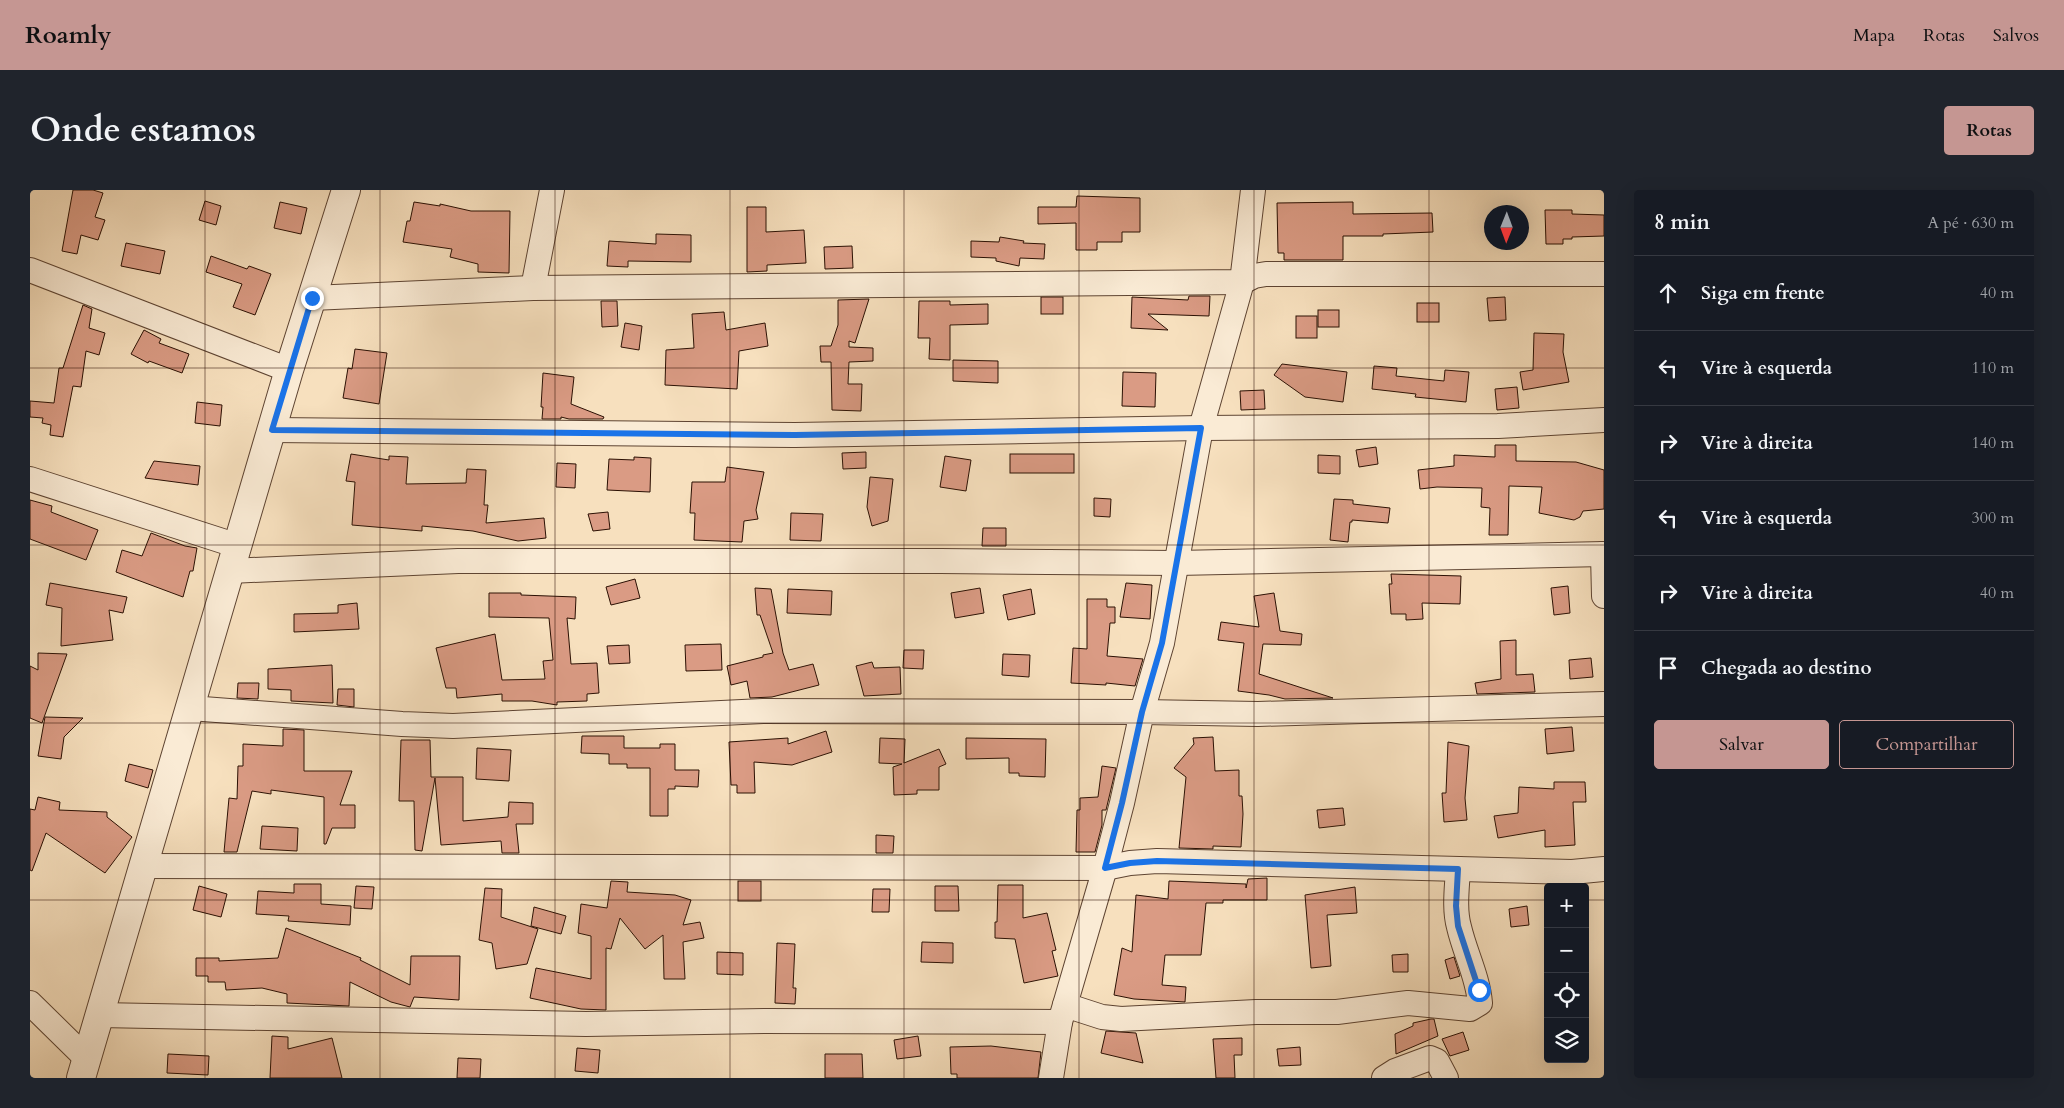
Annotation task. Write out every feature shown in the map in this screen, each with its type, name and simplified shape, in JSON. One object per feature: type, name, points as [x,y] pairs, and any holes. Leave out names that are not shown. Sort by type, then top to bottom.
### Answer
[{"type":"street","points":[[533,288],[552,190]]},
{"type":"street","points":[[1051,1078],[1063,1014],[1105,868],[1122,803],[1142,712],[1158,664],[1201,428],[1242,282],[1253,190]]},
{"type":"street","points":[[83,1068],[312,298],[342,191]]},
{"type":"street","points":[[30,270],[290,370]]},
{"type":"street","points":[[312,298],[533,288],[1242,282],[1254,276],[1266,274],[1604,274]]},
{"type":"street","points":[[272,430],[795,435],[1201,428],[1498,426],[1604,420]]},
{"type":"street","points":[[30,479],[234,559],[1177,563],[1603,554],[1604,596]]},
{"type":"street","points":[[190,708],[453,726],[763,711],[1258,714],[1604,704]]},
{"type":"street","points":[[143,866],[1105,868],[1130,863],[1157,861],[1572,872],[1604,869]]},
{"type":"street","points":[[99,1015],[586,1024],[1063,1014],[1121,1019],[1256,1012],[1351,1012],[1408,1004],[1470,1009],[1480,1003],[1479,990],[1458,926],[1456,906],[1458,869]]},
{"type":"street","points":[[30,1002],[83,1068]]},
{"type":"street","points":[[1384,1078],[1394,1071],[1430,1058],[1437,1061],[1446,1078]]},
{"type":"building","points":[[73,190],[93,190],[103,193],[95,217],[105,220],[98,240],[81,235],[77,254],[62,251]]},
{"type":"building","points":[[1077,196],[1140,198],[1140,232],[1122,232],[1122,242],[1097,242],[1097,250],[1076,250],[1076,223],[1038,224],[1038,207],[1076,207]]},
{"type":"building","points":[[205,201],[221,206],[216,225],[199,220]]},
{"type":"building","points":[[280,202],[307,208],[301,234],[274,228]]},
{"type":"building","points":[[414,202],[440,206],[440,204],[471,211],[510,211],[509,273],[478,272],[478,264],[450,257],[452,249],[403,242],[407,221],[410,221]]},
{"type":"building","points":[[1353,202],[1353,214],[1432,213],[1433,232],[1383,234],[1383,236],[1343,236],[1343,260],[1284,260],[1284,253],[1278,253],[1277,203]]},
{"type":"building","points":[[747,207],[766,207],[766,232],[804,230],[806,263],[767,265],[767,271],[747,272]]},
{"type":"building","points":[[1545,210],[1572,210],[1572,214],[1604,215],[1604,236],[1572,237],[1572,239],[1563,239],[1563,244],[1546,244]]},
{"type":"building","points":[[656,234],[691,235],[691,262],[628,261],[628,267],[607,266],[609,241],[656,244]]},
{"type":"building","points":[[1000,237],[1024,241],[1023,243],[1045,244],[1044,259],[1020,258],[1019,266],[996,261],[996,258],[971,257],[971,241],[999,242]]},
{"type":"building","points":[[126,243],[165,251],[160,274],[121,266]]},
{"type":"building","points":[[852,246],[853,268],[825,269],[824,247]]},
{"type":"building","points":[[211,256],[247,269],[249,266],[271,274],[255,315],[233,307],[242,284],[206,272]]},
{"type":"building","points":[[1189,296],[1210,296],[1209,316],[1148,314],[1168,330],[1131,328],[1132,297],[1188,300]]},
{"type":"building","points":[[1041,297],[1063,297],[1063,314],[1041,314]]},
{"type":"building","points":[[1505,297],[1506,320],[1489,321],[1487,298]]},
{"type":"building","points":[[869,299],[855,343],[849,341],[849,347],[873,348],[873,361],[849,362],[848,384],[862,384],[861,411],[832,410],[831,362],[821,362],[820,346],[831,346],[838,325],[838,300]]},
{"type":"building","points":[[601,301],[617,301],[618,326],[602,327]]},
{"type":"building","points":[[919,301],[950,301],[950,305],[988,304],[988,324],[950,325],[950,360],[929,359],[930,338],[918,338]]},
{"type":"building","points":[[1417,303],[1439,303],[1439,322],[1417,322]]},
{"type":"building","points":[[83,305],[92,309],[89,328],[105,333],[99,355],[86,351],[81,387],[73,386],[63,437],[50,435],[51,425],[42,423],[43,418],[30,417],[30,401],[54,403],[59,368],[63,368]]},
{"type":"building","points":[[1318,310],[1339,310],[1339,327],[1318,327]]},
{"type":"building","points":[[724,312],[726,330],[765,323],[768,346],[739,351],[737,389],[665,385],[666,350],[694,348],[692,314]]},
{"type":"building","points":[[1296,316],[1317,316],[1317,338],[1296,338]]},
{"type":"building","points":[[625,323],[642,326],[639,350],[621,347]]},
{"type":"building","points":[[144,330],[161,339],[159,343],[189,354],[182,373],[149,361],[148,363],[131,354]]},
{"type":"building","points":[[1534,333],[1564,334],[1563,352],[1569,382],[1523,390],[1520,372],[1533,370]]},
{"type":"building","points":[[355,349],[387,353],[379,404],[343,398],[348,368],[352,369]]},
{"type":"building","points":[[953,360],[998,361],[998,383],[953,381]]},
{"type":"building","points":[[1282,364],[1347,372],[1343,402],[1305,397],[1274,375]]},
{"type":"building","points":[[1374,366],[1397,368],[1396,376],[1444,381],[1445,370],[1469,372],[1466,402],[1415,397],[1416,394],[1372,389]]},
{"type":"building","points":[[1123,372],[1156,373],[1155,407],[1122,406]]},
{"type":"building","points":[[543,373],[574,377],[571,404],[604,417],[603,419],[569,419],[561,417],[561,419],[542,419]]},
{"type":"building","points":[[1517,387],[1519,408],[1497,410],[1495,389]]},
{"type":"building","points":[[1264,390],[1265,409],[1241,410],[1240,391]]},
{"type":"building","points":[[197,402],[222,405],[220,426],[195,423]]},
{"type":"building","points":[[1495,445],[1516,445],[1516,461],[1576,462],[1604,470],[1604,509],[1583,511],[1580,517],[1574,520],[1539,513],[1542,487],[1509,486],[1508,535],[1489,535],[1490,508],[1481,507],[1482,488],[1437,487],[1420,489],[1418,470],[1454,466],[1454,455],[1495,457]]},
{"type":"building","points":[[1376,447],[1378,464],[1359,467],[1356,450]]},
{"type":"building","points":[[866,452],[866,468],[843,469],[842,453]]},
{"type":"building","points":[[351,454],[389,460],[389,456],[408,457],[406,484],[466,483],[467,469],[486,470],[484,505],[488,505],[486,523],[544,518],[546,538],[518,541],[473,531],[422,526],[422,531],[352,525],[355,482],[346,481]]},
{"type":"building","points":[[1010,454],[1074,454],[1074,473],[1010,473]]},
{"type":"building","points":[[1318,455],[1340,456],[1340,474],[1318,473]]},
{"type":"building","points":[[945,456],[971,460],[966,491],[940,487]]},
{"type":"building","points":[[634,457],[651,458],[650,492],[607,490],[609,459],[634,460]]},
{"type":"building","points":[[154,461],[200,466],[198,485],[145,478]]},
{"type":"building","points":[[557,463],[576,464],[575,488],[556,487]]},
{"type":"building","points":[[727,467],[764,472],[756,510],[758,519],[744,521],[742,542],[694,540],[695,513],[690,513],[692,482],[725,482]]},
{"type":"building","points":[[870,477],[893,479],[888,521],[872,526],[867,507]]},
{"type":"building","points":[[1094,498],[1111,499],[1110,517],[1094,516]]},
{"type":"building","points":[[1334,499],[1353,500],[1353,504],[1390,508],[1388,523],[1352,520],[1350,522],[1348,542],[1330,540]]},
{"type":"building","points":[[30,500],[52,506],[51,512],[98,530],[86,560],[30,539]]},
{"type":"building","points":[[608,512],[610,529],[593,531],[588,514]]},
{"type":"building","points":[[791,513],[823,514],[821,541],[790,540]]},
{"type":"building","points":[[983,528],[1006,528],[1006,546],[982,546]]},
{"type":"building","points":[[151,533],[185,546],[197,548],[193,571],[190,571],[183,597],[116,572],[122,550],[142,556]]},
{"type":"building","points":[[1391,574],[1461,576],[1460,604],[1422,603],[1423,619],[1406,620],[1406,614],[1391,614],[1389,584],[1392,584]]},
{"type":"building","points":[[635,579],[640,598],[611,605],[606,587]]},
{"type":"building","points":[[50,583],[127,597],[123,613],[109,610],[113,640],[61,646],[62,608],[46,605]]},
{"type":"building","points":[[1126,583],[1152,585],[1150,619],[1120,617]]},
{"type":"building","points":[[1568,586],[1570,613],[1554,615],[1551,588]]},
{"type":"building","points":[[755,588],[771,589],[783,653],[789,670],[813,664],[819,685],[772,697],[750,698],[747,681],[731,685],[727,666],[773,653],[760,615],[757,615]]},
{"type":"building","points":[[980,588],[984,613],[955,618],[951,593]]},
{"type":"building","points":[[788,589],[832,591],[831,615],[787,613]]},
{"type":"building","points":[[1031,589],[1035,614],[1008,620],[1003,595]]},
{"type":"building","points":[[489,593],[576,597],[575,619],[567,618],[571,664],[597,663],[599,693],[587,694],[587,701],[557,702],[557,705],[532,701],[502,701],[502,694],[457,698],[456,688],[446,688],[436,648],[495,634],[502,680],[545,679],[543,661],[553,660],[549,618],[489,617]]},
{"type":"building","points":[[1274,593],[1280,631],[1302,634],[1301,645],[1263,644],[1259,674],[1333,698],[1285,699],[1238,691],[1244,643],[1218,640],[1221,622],[1259,627],[1254,596]]},
{"type":"building","points":[[1087,599],[1107,599],[1107,607],[1115,607],[1115,623],[1110,623],[1107,656],[1143,659],[1135,686],[1106,683],[1106,685],[1071,683],[1073,648],[1087,649]]},
{"type":"building","points":[[357,603],[359,629],[294,632],[294,614],[338,613],[338,605]]},
{"type":"building","points":[[1516,640],[1516,675],[1533,674],[1535,692],[1477,694],[1475,683],[1501,679],[1500,641]]},
{"type":"building","points":[[721,644],[722,670],[686,671],[685,645]]},
{"type":"building","points":[[629,645],[630,663],[609,664],[607,646]]},
{"type":"building","points":[[904,650],[924,650],[923,669],[903,668]]},
{"type":"building","points":[[38,653],[67,654],[42,723],[30,718],[30,666],[38,670]]},
{"type":"building","points":[[1003,654],[1030,655],[1029,677],[1002,675]]},
{"type":"building","points":[[1591,658],[1593,677],[1570,679],[1569,660]]},
{"type":"building","points":[[872,662],[874,668],[900,667],[901,694],[864,696],[856,666]]},
{"type":"building","points":[[332,665],[333,703],[291,701],[291,690],[268,689],[268,669]]},
{"type":"building","points":[[238,683],[259,683],[258,699],[237,698]]},
{"type":"building","points":[[338,689],[354,689],[354,707],[337,705]]},
{"type":"building","points":[[45,717],[83,718],[64,737],[61,759],[38,756]]},
{"type":"building","points":[[1572,727],[1574,751],[1547,754],[1545,729]]},
{"type":"building","points":[[283,729],[304,730],[304,771],[352,771],[340,805],[355,805],[355,828],[332,828],[326,844],[324,844],[324,797],[271,790],[271,794],[252,791],[237,852],[224,852],[229,798],[237,799],[238,766],[243,766],[243,744],[283,746]]},
{"type":"building","points":[[826,731],[832,752],[792,765],[754,762],[755,793],[737,793],[737,785],[731,785],[729,742],[788,738],[788,744]]},
{"type":"building","points":[[582,736],[624,736],[624,748],[660,748],[660,744],[675,744],[675,770],[699,770],[698,787],[675,786],[675,789],[668,789],[668,816],[650,816],[650,768],[627,768],[627,764],[609,764],[609,754],[581,753]]},
{"type":"building","points":[[1213,737],[1215,771],[1239,770],[1239,796],[1242,796],[1243,814],[1241,847],[1213,846],[1213,849],[1179,848],[1186,777],[1174,768],[1194,744],[1193,738]]},
{"type":"building","points":[[880,738],[905,739],[904,763],[939,749],[946,764],[939,767],[939,790],[917,790],[917,794],[894,795],[893,767],[902,764],[879,763]]},
{"type":"building","points":[[966,738],[1046,739],[1045,777],[1019,776],[1019,773],[1009,773],[1009,758],[966,759]]},
{"type":"building","points":[[401,740],[430,740],[431,777],[463,777],[463,821],[508,817],[509,802],[533,803],[533,824],[516,824],[519,853],[502,853],[501,841],[441,845],[435,778],[422,851],[415,850],[414,801],[399,801]]},
{"type":"building","points":[[1448,742],[1469,746],[1465,798],[1467,820],[1444,822],[1442,793],[1446,793]]},
{"type":"building","points":[[477,748],[511,750],[509,781],[476,779]]},
{"type":"building","points":[[129,764],[153,770],[148,788],[125,781]]},
{"type":"building","points":[[1102,766],[1116,768],[1106,810],[1102,810],[1102,825],[1095,852],[1076,852],[1077,810],[1080,810],[1080,798],[1098,797]]},
{"type":"building","points":[[1554,782],[1585,782],[1586,802],[1573,802],[1575,845],[1545,847],[1545,830],[1498,838],[1494,816],[1518,813],[1519,787],[1554,789]]},
{"type":"building","points":[[38,797],[60,802],[59,810],[107,812],[107,817],[132,837],[105,873],[46,833],[32,871],[30,870],[30,809],[35,810]]},
{"type":"building","points":[[1343,808],[1345,825],[1319,828],[1317,810]]},
{"type":"building","points":[[262,826],[298,828],[297,851],[260,849]]},
{"type":"building","points":[[876,835],[894,836],[893,853],[876,853]]},
{"type":"building","points":[[1267,878],[1267,900],[1223,900],[1223,903],[1206,903],[1201,955],[1165,955],[1162,985],[1186,987],[1185,1002],[1134,999],[1114,995],[1122,948],[1132,952],[1136,895],[1168,899],[1169,881],[1246,884],[1246,888],[1248,879]]},
{"type":"building","points":[[611,881],[628,882],[627,892],[675,895],[691,900],[683,925],[700,922],[704,938],[683,942],[685,979],[664,979],[663,935],[645,949],[620,918],[611,949],[606,948],[606,1010],[581,1009],[530,998],[536,968],[591,979],[591,936],[578,933],[581,904],[607,908]]},
{"type":"building","points":[[738,881],[761,881],[761,901],[738,901]]},
{"type":"building","points":[[294,884],[321,884],[321,904],[351,906],[350,925],[288,921],[289,916],[256,914],[258,891],[294,893]]},
{"type":"building","points":[[998,885],[1023,885],[1023,918],[1047,913],[1056,950],[1052,951],[1058,976],[1024,983],[1015,939],[995,938]]},
{"type":"building","points":[[199,886],[227,894],[221,917],[193,910]]},
{"type":"building","points":[[356,886],[374,887],[372,909],[354,908]]},
{"type":"building","points":[[935,886],[958,886],[959,911],[935,911]]},
{"type":"building","points":[[1355,887],[1357,913],[1327,915],[1331,966],[1311,968],[1305,895]]},
{"type":"building","points":[[485,888],[502,889],[501,917],[538,929],[527,964],[496,969],[492,943],[479,940]]},
{"type":"building","points":[[873,889],[890,889],[889,912],[872,912]]},
{"type":"building","points":[[1527,906],[1529,925],[1511,927],[1509,909]]},
{"type":"building","points":[[534,907],[566,916],[561,934],[531,926]]},
{"type":"building","points":[[286,928],[361,958],[360,960],[410,985],[411,956],[460,956],[459,1000],[414,997],[410,1007],[391,1002],[350,982],[349,1006],[287,1003],[287,994],[262,988],[226,990],[225,982],[208,982],[208,976],[196,976],[196,958],[219,958],[219,961],[278,958]]},
{"type":"building","points":[[922,942],[953,943],[953,963],[921,962]]},
{"type":"building","points":[[777,943],[795,944],[793,988],[796,988],[795,1004],[775,1003]]},
{"type":"building","points":[[717,952],[743,953],[743,975],[717,974]]},
{"type":"building","points":[[1408,954],[1408,972],[1393,972],[1392,955]]},
{"type":"building","points":[[1454,957],[1460,976],[1450,979],[1445,960]]},
{"type":"building","points":[[1434,1019],[1438,1036],[1396,1054],[1395,1034],[1413,1026],[1413,1023]]},
{"type":"building","points":[[1106,1031],[1136,1033],[1143,1063],[1101,1053]]},
{"type":"building","points":[[1463,1032],[1469,1050],[1450,1056],[1442,1039]]},
{"type":"building","points":[[272,1036],[288,1037],[288,1049],[332,1038],[342,1078],[270,1078]]},
{"type":"building","points":[[918,1036],[921,1056],[897,1059],[894,1040]]},
{"type":"building","points":[[1242,1038],[1242,1055],[1234,1055],[1235,1078],[1216,1078],[1213,1039]]},
{"type":"building","points":[[991,1046],[1041,1052],[1038,1078],[957,1078],[957,1074],[951,1074],[950,1047]]},
{"type":"building","points":[[1300,1047],[1301,1065],[1279,1066],[1277,1049]]},
{"type":"building","points":[[577,1048],[600,1050],[598,1073],[575,1071]]},
{"type":"building","points":[[168,1054],[209,1056],[208,1075],[167,1073]]},
{"type":"building","points":[[825,1054],[862,1054],[863,1078],[825,1078]]},
{"type":"building","points":[[458,1058],[481,1059],[480,1078],[457,1078]]},
{"type":"route","points":[[312,298],[272,430],[389,433],[795,435],[1201,428],[1158,664],[1142,712],[1122,803],[1105,868],[1130,863],[1157,861],[1458,869],[1456,906],[1458,926],[1479,990]]}]
